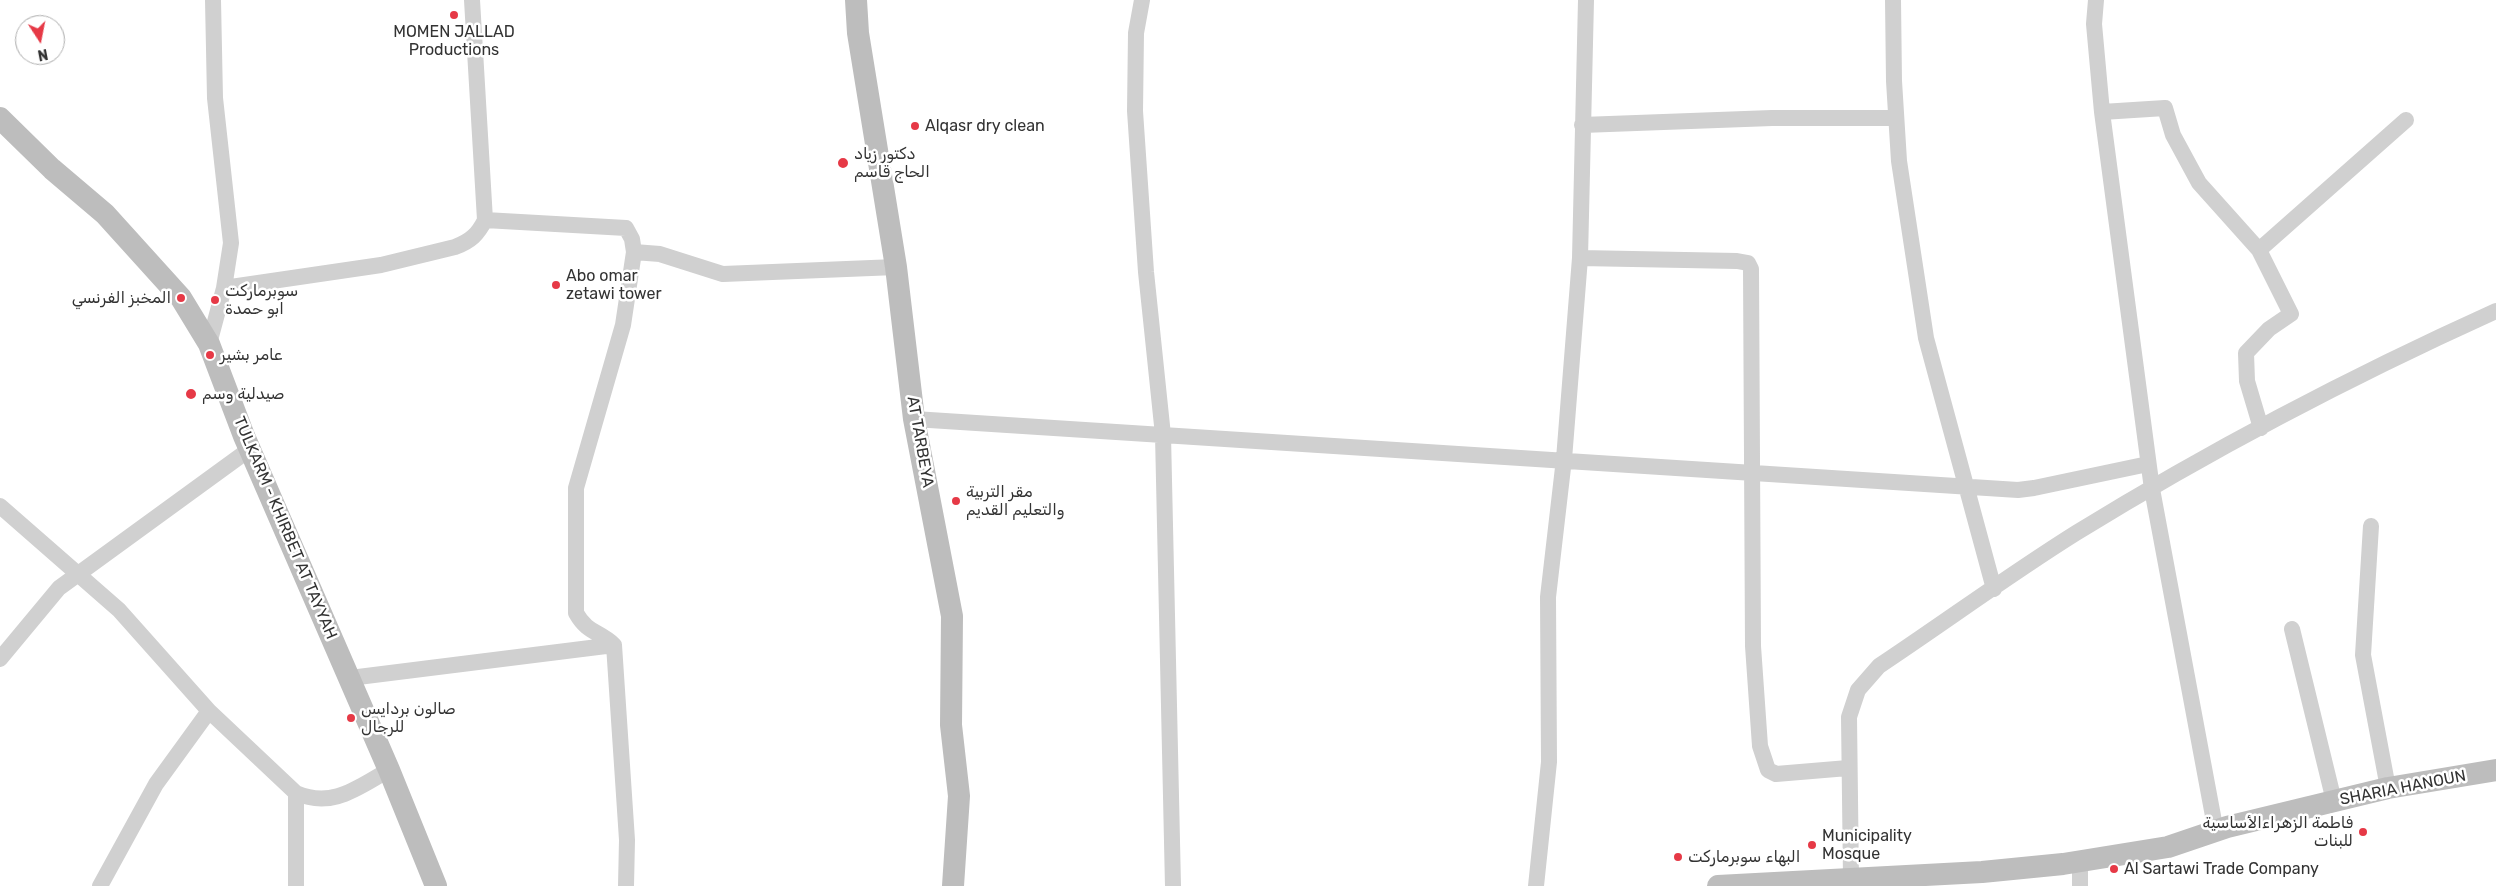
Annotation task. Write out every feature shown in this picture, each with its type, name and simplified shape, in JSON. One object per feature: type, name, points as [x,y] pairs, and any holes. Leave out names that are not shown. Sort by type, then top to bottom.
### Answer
[{"type":"street","points":[[209,344],[224,288],[231,244],[215,98],[213,0]]},
{"type":"street","points":[[224,288],[381,265],[466,243],[478,234],[485,220],[472,0]]},
{"type":"street","name":"AT TARBEYA","points":[[856,0],[858,33],[896,267],[914,419],[952,616],[951,725],[959,796],[953,886]]},
{"type":"street","points":[[1142,0],[1136,33],[1135,111],[1146,272],[1163,435],[1173,886]]},
{"type":"street","points":[[1536,886],[1549,762],[1548,597],[1564,459],[1580,258],[1586,0]]},
{"type":"street","points":[[1893,0],[1899,161],[1926,338],[1994,589]]},
{"type":"street","points":[[2096,0],[2094,24],[2102,112],[2148,464],[2216,832]]},
{"type":"street","points":[[2102,112],[2165,108],[2173,135],[2199,183],[2259,250],[2291,314],[2269,329],[2246,353],[2247,382],[2261,428]]},
{"type":"street","name":"TULKARM - KHIRBET AT TAYYAH","points":[[0,118],[52,169],[111,221],[181,298],[209,344],[250,449],[350,678],[436,886]]},
{"type":"street","points":[[1582,125],[1772,118],[1896,118]]},
{"type":"street","points":[[2259,250],[2406,120]]},
{"type":"street","points":[[485,220],[626,228],[632,239],[634,252],[623,325],[576,488],[576,613],[583,626],[593,633],[604,636],[614,645],[627,840],[626,886]]},
{"type":"street","points":[[634,252],[660,254],[723,274],[896,267]]},
{"type":"street","points":[[1580,258],[1748,263],[1751,269],[1750,472],[1753,646],[1760,746],[1768,770],[1783,775],[1848,768]]},
{"type":"street","points":[[1866,881],[1848,768],[1848,717],[1858,690],[1879,666],[2075,534],[2152,489],[2261,428],[2406,351],[2496,311]]},
{"type":"street","points":[[914,419],[1564,459],[2018,490],[2148,464]]},
{"type":"street","points":[[0,659],[59,588],[250,449]]},
{"type":"street","points":[[0,506],[119,610],[209,711],[302,796],[331,799],[344,795],[389,770]]},
{"type":"street","points":[[2371,526],[2363,655],[2388,788]]},
{"type":"street","points":[[2292,629],[2334,801]]},
{"type":"street","points":[[350,678],[614,645]]},
{"type":"street","points":[[100,886],[156,784],[209,711]]},
{"type":"street","name":"SHARIA HANOUN","points":[[1718,886],[1866,881],[2022,869],[2080,862],[2144,852],[2388,788],[2496,770]]},
{"type":"street","points":[[296,886],[296,811],[302,796]]},
{"type":"street","points":[[2080,862],[2080,886]]},
{"type":"place","name":"MOMEN JALLAD Productions","points":[[454,15]]},
{"type":"place","name":"Alqasr dry clean","points":[[915,126]]},
{"type":"place","name":"دكتور زياد الحاج قاسم","points":[[843,163]]},
{"type":"place","name":"Abo omar zetawi tower","points":[[556,285]]},
{"type":"place","name":"المخبز الفرنسي","points":[[181,298]]},
{"type":"place","name":"سوبرماركت ابو حمدة","points":[[215,300]]},
{"type":"place","name":"عامر بشير","points":[[210,355]]},
{"type":"place","name":"صيدلية وسم","points":[[191,394]]},
{"type":"place","name":"مقر التربية والتعليم القديم","points":[[956,501]]},
{"type":"place","name":"صالون بردايس للرجال","points":[[351,718]]},
{"type":"place","name":"فاطمة الزهراءالأساسية للبنات","points":[[2363,832]]},
{"type":"place","name":"Municipality Mosque","points":[[1812,845]]},
{"type":"place","name":"البهاء سوبرماركت","points":[[1678,857]]},
{"type":"place","name":"Al Sartawi Trade Company","points":[[2114,869]]}]
